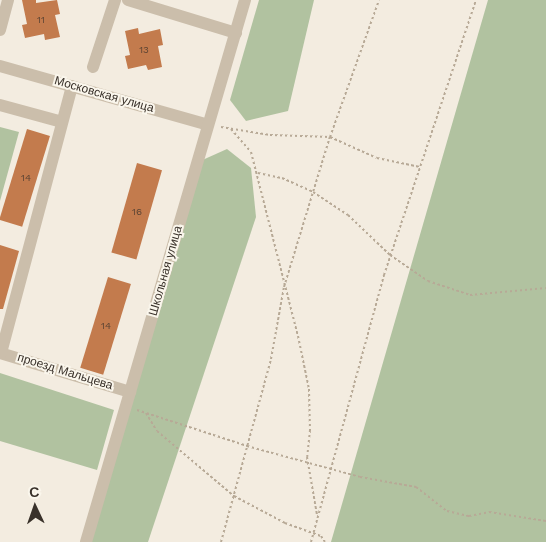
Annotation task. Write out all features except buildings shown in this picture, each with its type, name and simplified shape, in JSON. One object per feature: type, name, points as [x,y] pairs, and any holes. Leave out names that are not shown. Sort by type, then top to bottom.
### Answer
[{"type":"street","points":[[0,30],[8,0]]},
{"type":"street","points":[[93,67],[115,0]]},
{"type":"street","points":[[128,0],[166,5],[236,33]]},
{"type":"street","name":"Школьная улица","points":[[86,542],[245,0]]},
{"type":"street","name":"Московская улица","points":[[0,66],[208,125]]},
{"type":"street","points":[[0,353],[72,86]]},
{"type":"street","points":[[0,105],[62,122]]},
{"type":"street","name":"проезд Мальцева","points":[[0,353],[130,392]]},
{"type":"path","points":[[221,542],[271,358],[284,287],[330,138],[379,0]]},
{"type":"path","points":[[311,542],[390,255],[476,0]]},
{"type":"path","points":[[208,125],[330,138],[377,158],[420,167]]},
{"type":"path","points":[[231,128],[252,152],[309,389],[310,430],[307,460],[318,517]]},
{"type":"path","points":[[258,173],[282,178],[313,192],[348,215],[390,255],[428,281],[470,295],[546,288]]},
{"type":"path","points":[[126,406],[247,446],[331,466],[360,477],[416,487],[447,512],[469,516],[489,512],[546,521]]},
{"type":"path","points":[[146,413],[157,431],[234,496],[285,523],[314,532],[324,542]]},
{"type":"green space","points":[[259,0],[314,0],[288,111],[246,121],[230,100]]},
{"type":"green space","points":[[488,0],[546,0],[546,542],[331,542]]},
{"type":"green space","points":[[0,127],[19,132],[0,201]]},
{"type":"green space","points":[[227,149],[251,168],[256,217],[148,542],[90,542],[198,162]]},
{"type":"green space","points":[[0,373],[114,410],[97,470],[0,441]]}]
